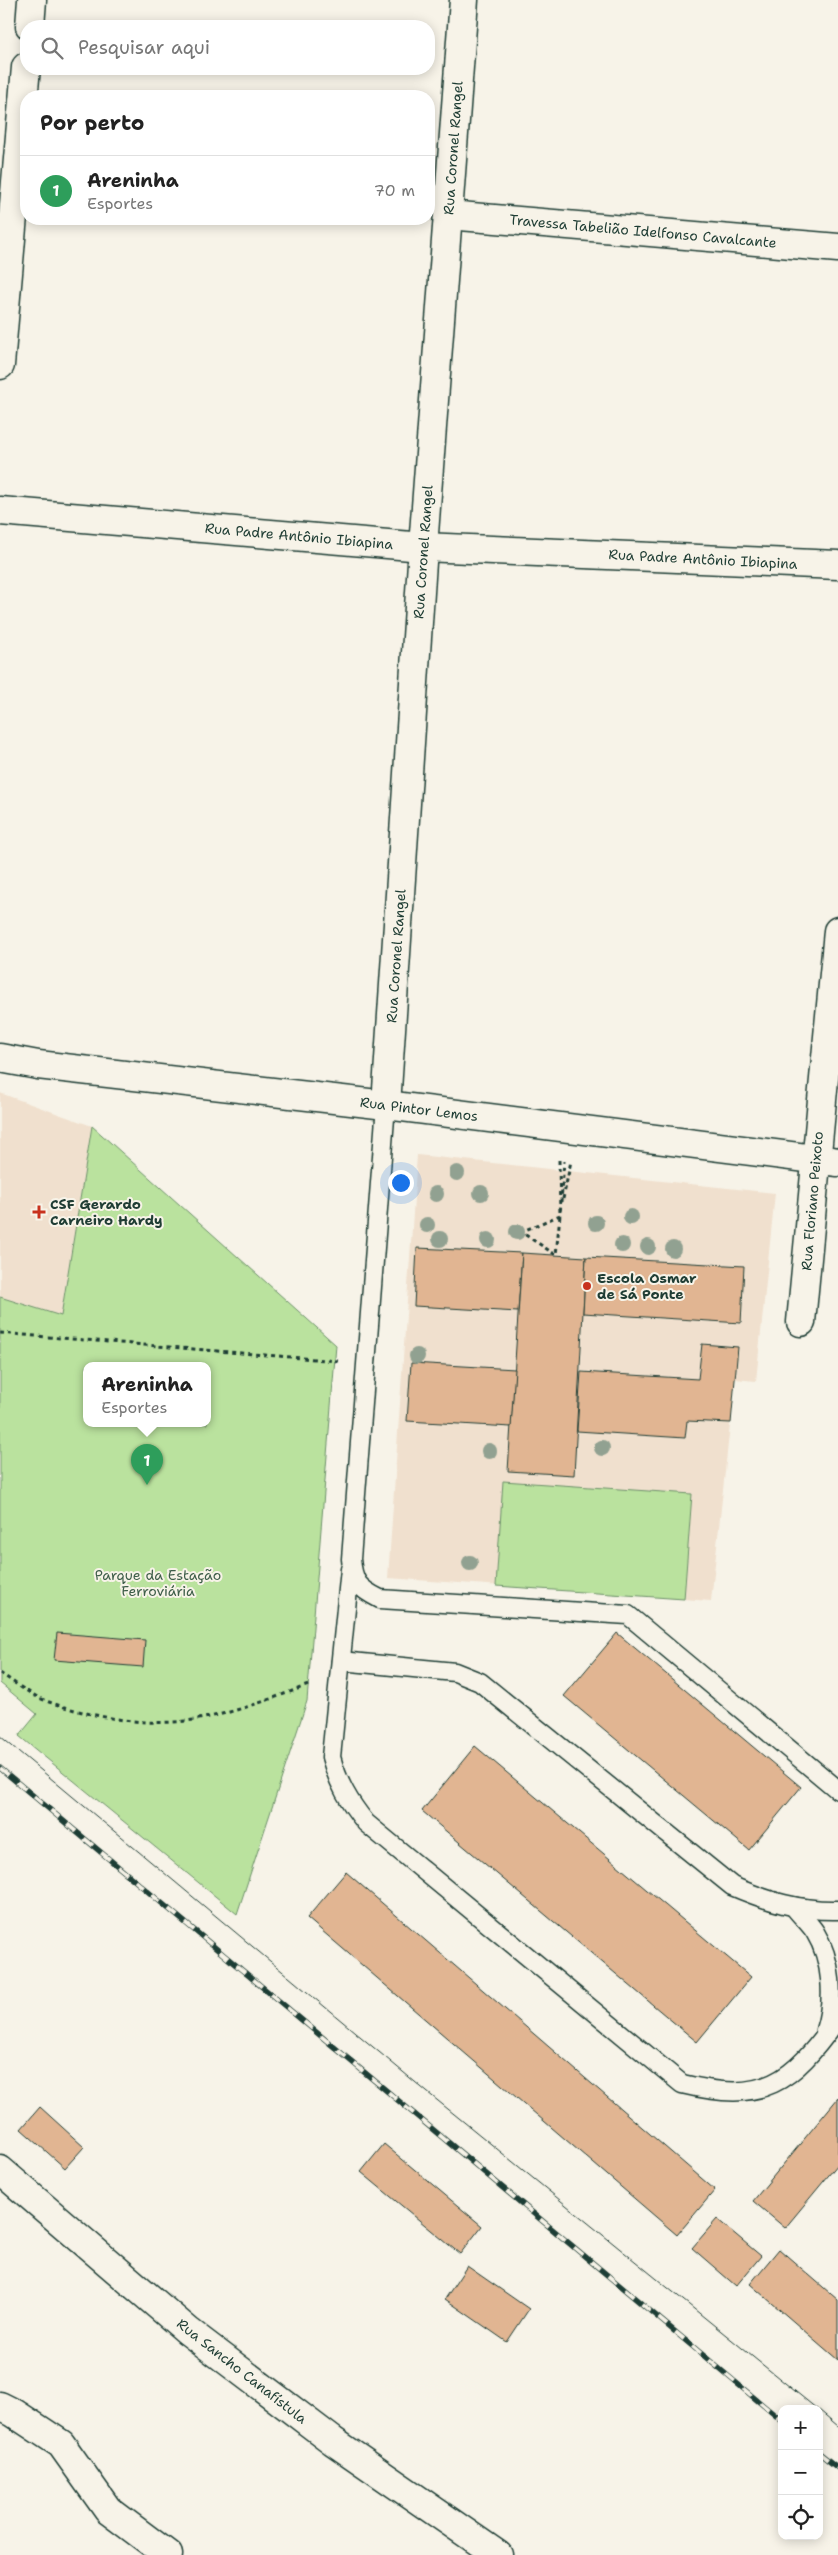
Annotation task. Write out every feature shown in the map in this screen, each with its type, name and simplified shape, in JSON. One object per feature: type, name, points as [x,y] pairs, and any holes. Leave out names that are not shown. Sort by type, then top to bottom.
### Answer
[{"type":"street","points":[[30,20],[32,0]]},
{"type":"street","name":"Rua Coronel Rangel","points":[[386,1105],[423,547],[464,0]]},
{"type":"street","points":[[24,90],[25,75]]},
{"type":"street","points":[[0,365],[20,136]]},
{"type":"street","name":"Travessa Tabelião Idelfonso Cavalcante","points":[[448,215],[838,248]]},
{"type":"street","name":"Rua Padre Antônio Ibiapina","points":[[0,511],[423,547],[838,565]]},
{"type":"street","name":"Rua Floriano Peixoto","points":[[801,1322],[827,1160],[838,931]]},
{"type":"street","name":"Rua Pintor Lemos","points":[[0,1058],[38,1065],[386,1105],[827,1160]]},
{"type":"street","name":"Rua Sancho Canafístula","points":[[0,2170],[196,2337],[332,2441],[498,2555]]},
{"type":"street","points":[[0,2406],[61,2444],[108,2510],[168,2555]]},
{"type":"lane","points":[[386,1105],[351,1558],[331,1757],[342,1788],[350,1804],[366,1823],[682,2084],[722,2092],[741,2093],[763,2088],[787,2075],[802,2064],[838,2018]]},
{"type":"lane","points":[[351,1558],[353,1578],[366,1592],[380,1598],[628,1615],[838,1790]]},
{"type":"lane","points":[[341,1668],[455,1672],[480,1682],[732,1886],[765,1900],[795,1908],[838,1910]]},
{"type":"lane","points":[[795,1908],[815,1932],[827,1961],[831,1992],[830,2016],[820,2042]]},
{"type":"path","points":[[560,1215],[522,1232],[556,1255],[560,1215],[567,1127]]},
{"type":"path","points":[[560,1215],[567,1127]]},
{"type":"path","points":[[560,1215],[567,1127]]},
{"type":"path","points":[[0,1333],[366,1364]]},
{"type":"path","points":[[0,1673],[47,1702],[98,1715],[146,1722],[197,1719],[236,1710],[341,1668]]},
{"type":"shaded area","name":"CSF Gerardo Carneiro Hardy","points":[[0,1093],[92,1126],[61,1316],[0,1297]]},
{"type":"shaded area","name":"Escola Osmar de Sá Ponte","points":[[417,1155],[775,1193],[756,1381],[735,1379],[711,1601],[388,1578]]},
{"type":"green space","name":"Parque da Estação Ferroviária","points":[[92,1126],[336,1345],[307,1701],[237,1914],[19,1736],[37,1714],[0,1683],[0,1297],[61,1316]]},
{"type":"green space","points":[[503,1481],[692,1494],[684,1599],[496,1586]]},
{"type":"building","points":[[417,1248],[522,1253],[518,1312],[414,1306]]},
{"type":"building","points":[[522,1253],[586,1257],[574,1475],[508,1471]]},
{"type":"building","points":[[586,1257],[744,1266],[741,1323],[583,1313]]},
{"type":"building","points":[[702,1344],[738,1347],[731,1423],[687,1421],[685,1438],[577,1431],[581,1372],[698,1379]]},
{"type":"building","points":[[411,1363],[515,1369],[511,1427],[407,1421]]},
{"type":"building","points":[[57,1633],[145,1640],[143,1667],[54,1660]]},
{"type":"building","points":[[617,1633],[801,1787],[749,1850],[564,1696]]},
{"type":"building","points":[[475,1746],[751,1977],[697,2042],[422,1811]]},
{"type":"building","points":[[346,1872],[715,2190],[677,2235],[307,1918]]},
{"type":"building","points":[[838,2098],[838,2164],[785,2228],[753,2201]]},
{"type":"building","points":[[40,2107],[84,2147],[65,2168],[21,2129]]},
{"type":"building","points":[[384,2144],[482,2226],[460,2254],[361,2172]]},
{"type":"building","points":[[717,2219],[761,2256],[736,2286],[692,2248]]},
{"type":"building","points":[[779,2249],[838,2300],[838,2360],[750,2284]]},
{"type":"building","points":[[467,2266],[529,2309],[507,2342],[445,2299]]},
{"type":"tram line","points":[[0,1736],[427,2092],[812,2405]]},
{"type":"tram line","points":[[823,2413],[838,2426]]},
{"type":"railway","points":[[0,1768],[778,2418]]},
{"type":"railway","points":[[823,2456],[838,2468]]},
{"type":"place","name":"CSF Gerardo Carneiro Hardy","points":[[39,1212]]},
{"type":"place","name":"Escola Osmar de Sá Ponte","points":[[587,1286]]},
{"type":"place","name":"Areninha","points":[[147,1485]]}]
